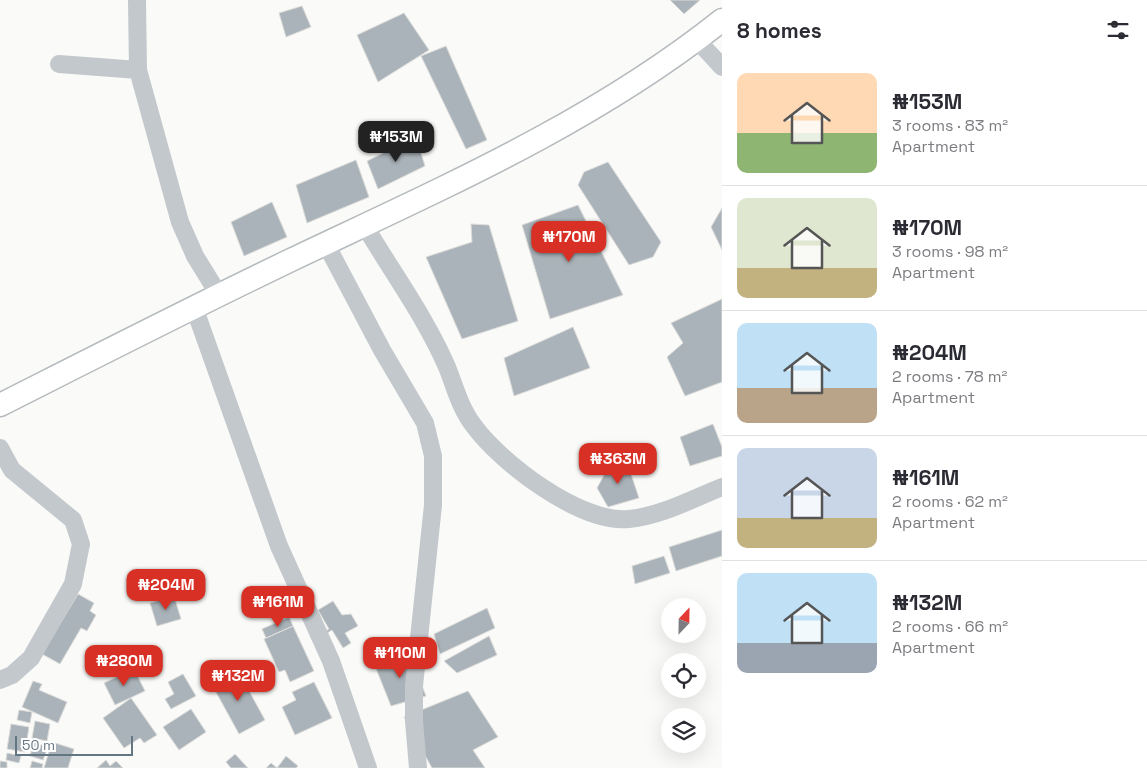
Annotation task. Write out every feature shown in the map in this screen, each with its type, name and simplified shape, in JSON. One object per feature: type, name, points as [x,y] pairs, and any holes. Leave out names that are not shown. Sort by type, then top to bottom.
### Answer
[{"type":"main road","points":[[0,405],[194,307],[511,155],[632,86],[722,20]]},
{"type":"street","points":[[137,0],[138,70],[180,222],[196,256],[219,295]]},
{"type":"street","points":[[697,40],[722,67]]},
{"type":"street","points":[[59,64],[138,70]]},
{"type":"street","points":[[365,226],[447,367],[455,394],[473,426],[495,449],[534,482],[571,504],[593,514],[628,520],[664,511],[722,487]]},
{"type":"street","points":[[326,244],[382,350],[424,423],[433,456],[434,505],[414,686],[414,721],[418,768]]},
{"type":"street","points":[[194,307],[279,546],[331,661],[368,768]]},
{"type":"street","points":[[0,448],[12,470],[73,520],[81,544],[73,584],[31,658],[12,675],[0,680]]},
{"type":"building","points":[[670,0],[700,0],[684,14]]},
{"type":"building","points":[[302,6],[311,27],[286,37],[279,13]]},
{"type":"building","points":[[404,13],[429,50],[378,82],[357,35]]},
{"type":"building","points":[[446,46],[487,140],[466,149],[421,56]]},
{"type":"building","points":[[416,137],[425,166],[378,189],[367,161]]},
{"type":"building","points":[[356,160],[369,197],[307,223],[296,185]]},
{"type":"building","points":[[608,162],[661,242],[653,257],[629,265],[578,185],[584,172]]},
{"type":"building","points":[[272,202],[287,237],[244,256],[231,222]]},
{"type":"building","points":[[578,205],[623,295],[550,319],[522,225]]},
{"type":"building","points":[[722,208],[722,250],[711,227]]},
{"type":"building","points":[[471,224],[489,225],[518,321],[462,339],[426,257],[472,242]]},
{"type":"building","points":[[722,299],[722,382],[685,396],[667,357],[683,343],[671,323]]},
{"type":"building","points":[[573,327],[590,368],[514,396],[504,358]]},
{"type":"building","points":[[713,424],[722,447],[722,456],[690,466],[680,437]]},
{"type":"building","points":[[626,459],[639,498],[608,507],[597,488],[608,468]]},
{"type":"building","points":[[722,530],[722,556],[676,571],[669,547]]},
{"type":"building","points":[[664,556],[670,573],[635,584],[632,566]]},
{"type":"building","points":[[78,594],[94,603],[90,611],[96,615],[87,631],[81,628],[60,664],[42,654]]},
{"type":"building","points":[[174,596],[181,619],[157,626],[150,603]]},
{"type":"building","points":[[333,601],[342,615],[351,614],[358,626],[345,633],[351,643],[343,648],[332,630],[327,633],[326,631],[329,629],[318,610]]},
{"type":"building","points":[[487,608],[495,628],[440,654],[434,634]]},
{"type":"building","points":[[289,617],[293,626],[266,638],[262,629]]},
{"type":"building","points":[[293,626],[314,671],[290,682],[285,670],[279,672],[264,639]]},
{"type":"building","points":[[489,636],[497,655],[457,673],[444,661]]},
{"type":"building","points":[[408,650],[426,696],[391,706],[375,666]]},
{"type":"building","points":[[134,669],[145,691],[115,705],[104,683]]},
{"type":"building","points":[[237,669],[265,720],[239,734],[211,683]]},
{"type":"building","points":[[183,674],[196,696],[171,709],[165,699],[174,694],[168,682]]},
{"type":"building","points":[[33,681],[42,684],[39,690],[67,702],[58,723],[22,707]]},
{"type":"building","points":[[314,682],[332,718],[295,735],[282,707],[296,700],[292,692]]},
{"type":"building","points":[[468,691],[498,737],[473,750],[485,768],[432,768],[404,717]]},
{"type":"building","points":[[131,698],[157,735],[144,743],[140,738],[124,748],[103,718]]},
{"type":"building","points":[[191,709],[206,732],[179,750],[163,727]]},
{"type":"building","points":[[19,710],[32,712],[30,723],[17,720]]},
{"type":"building","points":[[35,721],[50,724],[47,741],[32,738]]},
{"type":"building","points":[[11,724],[29,727],[25,752],[7,749]]},
{"type":"building","points":[[34,742],[48,747],[43,760],[30,756]]},
{"type":"building","points":[[52,742],[74,749],[68,768],[44,768]]},
{"type":"building","points":[[7,753],[21,756],[19,763],[6,760]]},
{"type":"building","points":[[235,754],[248,768],[231,768],[226,762]]},
{"type":"building","points":[[286,756],[298,766],[296,768],[277,768]]},
{"type":"building","points":[[106,760],[110,766],[116,761],[123,768],[97,768]]},
{"type":"building","points":[[0,761],[7,762],[7,768],[0,768]]},
{"type":"building","points":[[32,761],[43,764],[42,768],[30,768]]},
{"type":"building","points":[[271,763],[277,768],[266,768]]}]
